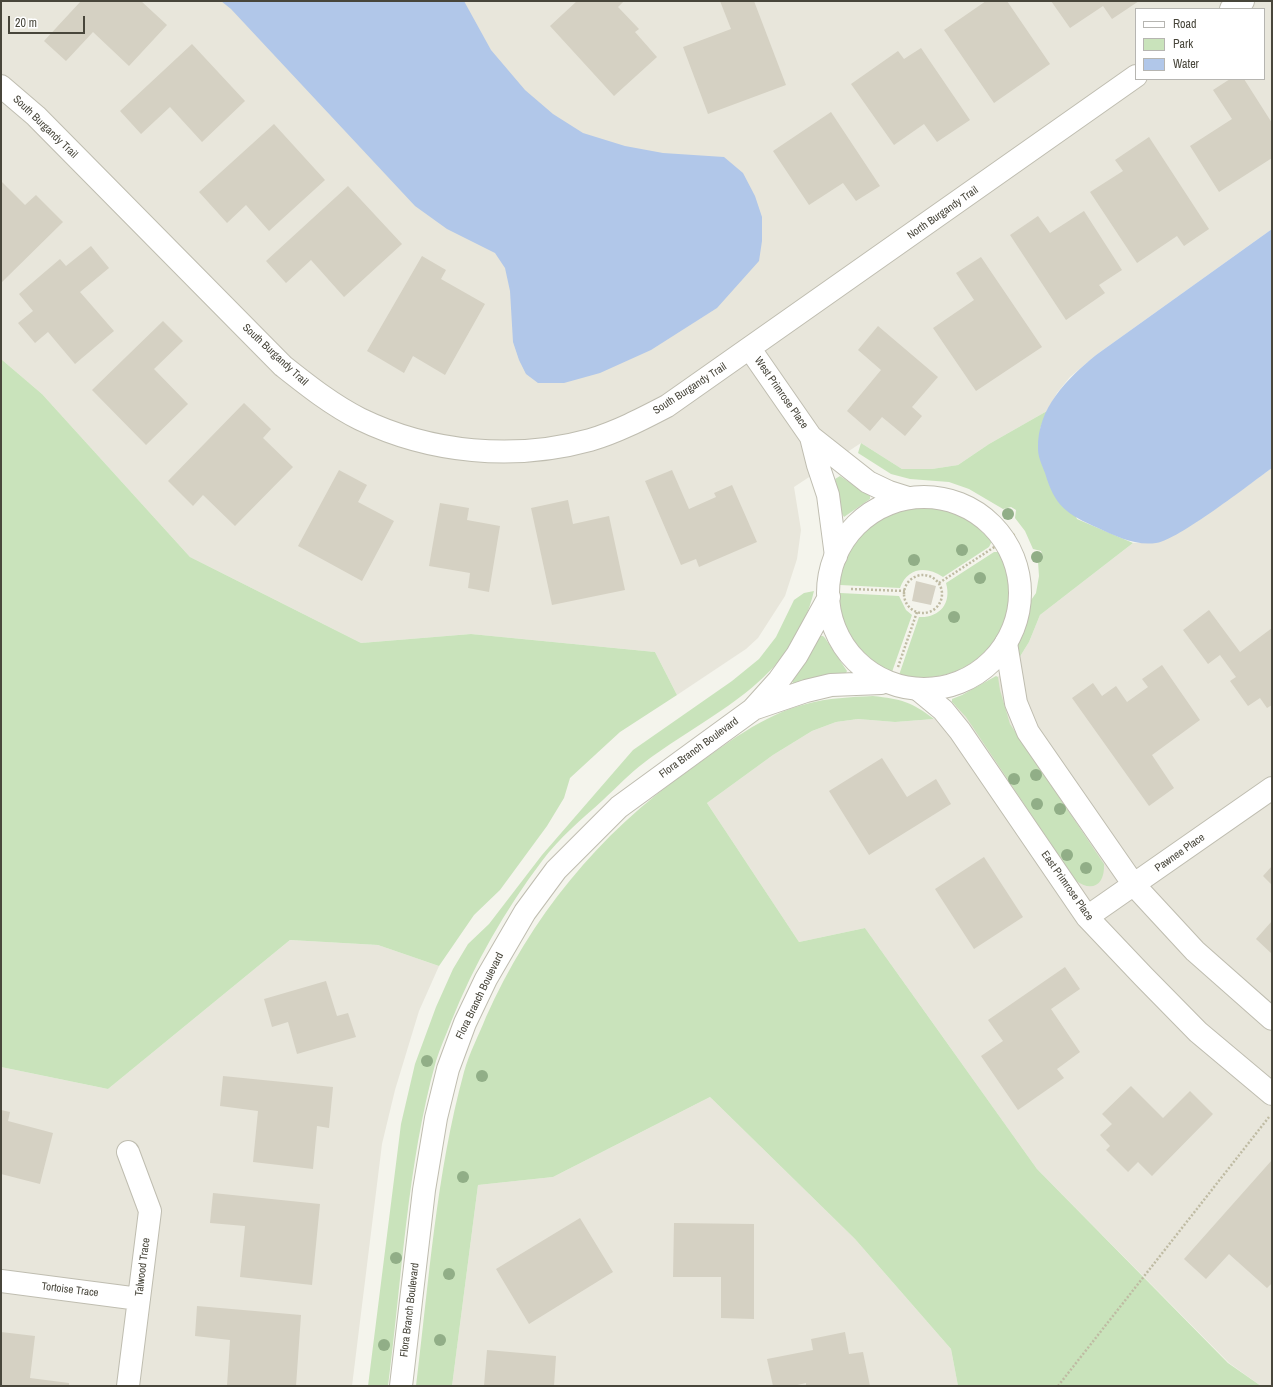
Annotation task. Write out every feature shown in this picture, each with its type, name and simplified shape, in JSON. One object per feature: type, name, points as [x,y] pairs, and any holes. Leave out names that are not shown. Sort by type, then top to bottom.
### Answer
[{"type":"street","points":[[1232,8],[1243,1]]},
{"type":"street","name":"North Burgandy Trail","points":[[750,349],[1135,77]]},
{"type":"street","name":"South Burgandy Trail","points":[[1,86],[36,116],[283,366],[318,394],[360,419],[405,437],[449,448],[495,452],[544,449],[590,440],[630,426],[668,406],[750,349]]},
{"type":"street","name":"West Primrose Place","points":[[750,349],[811,437],[868,482],[889,492],[908,498]]},
{"type":"street","name":"West Primrose Place","points":[[811,437],[828,495],[836,556]]},
{"type":"street","name":"Flora Branch Boulevard","points":[[752,710],[806,691],[831,685],[886,684],[920,691],[941,688],[961,681],[978,672],[993,659],[1006,643],[1015,624],[1019,602],[1019,588],[1010,537],[963,505],[945,499],[926,497],[908,498],[885,505],[864,518],[848,535],[836,556],[831,570],[837,593],[832,618],[839,637],[864,670],[886,684]]},
{"type":"street","name":"Flora Branch Boulevard","points":[[401,1386],[424,1190],[436,1118],[448,1069],[465,1023],[486,979],[525,912],[556,870],[588,836],[619,807],[752,710],[779,680],[837,593]]},
{"type":"street","points":[[1006,643],[1016,703],[1028,732],[1134,885],[1196,951],[1272,1019]]},
{"type":"street","name":"East Primrose Place","points":[[920,691],[943,710],[960,731],[1087,917],[1198,1032],[1272,1094]]},
{"type":"street","name":"Pawnee Place","points":[[1087,917],[1272,788]]},
{"type":"street","name":"Talwood Trace","points":[[128,1152],[150,1211],[128,1386]]},
{"type":"street","name":"Tortoise Trace","points":[[1,1281],[139,1298]]},
{"type":"path","points":[[939,583],[1010,537]]},
{"type":"path","points":[[916,576],[929,576],[939,583],[942,595],[938,606],[928,613],[917,612],[907,604],[905,591],[910,580],[916,576]]},
{"type":"path","points":[[837,593],[905,591]]},
{"type":"path","points":[[886,684],[917,612]]},
{"type":"path","points":[[1058,1386],[1164,1249],[1272,1115]]},
{"type":"shaded area","points":[[1,1],[1272,1],[1272,229],[1096,355],[1070,377],[1057,393],[1047,411],[989,444],[958,465],[932,469],[902,469],[861,443],[794,487],[801,530],[797,559],[785,596],[758,638],[746,649],[677,695],[655,652],[471,634],[361,643],[190,557],[42,394],[1,359]]},
{"type":"shaded area","points":[[1272,468],[1272,1386],[1261,1386],[1229,1363],[1037,1169],[865,928],[799,942],[707,803],[773,755],[812,731],[836,722],[858,719],[895,722],[934,719],[975,694],[1016,663],[1029,642],[1040,615],[1133,543],[1157,543],[1199,520]]},
{"type":"shaded area","points":[[290,940],[378,945],[439,966],[419,1011],[395,1090],[382,1144],[352,1386],[1,1386],[1,1067],[108,1089]]},
{"type":"shaded area","points":[[710,1097],[855,1239],[951,1349],[958,1386],[452,1386],[478,1185],[553,1177]]},
{"type":"green space","points":[[1,359],[42,394],[190,557],[361,643],[471,634],[655,652],[677,695],[620,732],[570,778],[564,798],[547,826],[500,890],[474,915],[439,966],[378,945],[290,940],[108,1089],[1,1067]]},
{"type":"green space","points":[[1047,411],[1040,429],[1077,519],[1133,543],[1040,615],[1029,642],[1016,663],[1017,638],[1027,606],[1036,593],[1039,576],[1038,562],[1043,556],[1041,551],[1033,549],[1025,531],[1015,518],[1016,510],[1011,507],[1003,509],[969,489],[949,482],[910,479],[891,474],[858,453],[861,443],[902,469],[932,469],[958,465],[989,444]]},
{"type":"green space","points":[[840,476],[870,496],[870,499],[844,517],[841,512],[835,479]]},
{"type":"green space","points":[[913,507],[941,508],[967,518],[992,541],[989,547],[943,577],[930,571],[918,570],[907,576],[900,588],[840,585],[839,580],[847,553],[863,531],[886,515]]},
{"type":"green space","points":[[994,552],[999,552],[1007,573],[1009,593],[1006,614],[999,632],[987,649],[972,663],[954,672],[924,678],[911,678],[899,675],[919,617],[926,617],[938,612],[945,603],[947,597],[946,583]]},
{"type":"green space","points":[[814,591],[803,623],[788,649],[769,672],[747,692],[723,710],[639,766],[571,829],[556,844],[528,880],[491,938],[460,1000],[436,1061],[426,1100],[412,1181],[388,1386],[368,1386],[401,1124],[415,1064],[436,1007],[453,969],[468,944],[489,924],[542,855],[633,750],[732,681],[759,659],[776,637],[794,600],[804,593]]},
{"type":"green space","points":[[840,593],[899,596],[906,610],[912,615],[892,672],[870,658],[854,641],[843,619],[838,595]]},
{"type":"green space","points":[[820,636],[825,638],[847,671],[846,673],[796,684],[793,683],[791,680]]},
{"type":"green space","points":[[996,676],[998,677],[1000,690],[1010,724],[1104,864],[1102,877],[1100,882],[1096,885],[1087,886],[1075,880],[966,717],[952,702],[952,699]]},
{"type":"green space","points":[[873,696],[891,698],[906,702],[934,719],[895,722],[858,719],[836,722],[812,731],[773,755],[707,803],[799,942],[865,928],[1037,1169],[1228,1363],[1261,1386],[958,1386],[951,1349],[855,1239],[710,1097],[553,1177],[478,1185],[452,1386],[416,1386],[434,1228],[454,1111],[471,1051],[504,980],[524,945],[570,880],[596,850],[655,796],[730,741],[759,723],[790,709],[823,700]]},
{"type":"water","points":[[221,1],[464,1],[491,50],[525,90],[553,114],[583,133],[625,146],[663,153],[724,157],[743,173],[755,196],[762,217],[762,241],[759,261],[717,308],[651,350],[600,373],[564,383],[538,383],[526,374],[519,360],[513,342],[510,291],[505,268],[495,253],[447,229],[415,206],[231,9]]},
{"type":"water","points":[[1272,229],[1272,468],[1232,498],[1180,533],[1156,543],[1148,544],[1126,540],[1087,523],[1070,513],[1058,502],[1053,494],[1038,452],[1039,434],[1043,420],[1048,408],[1056,396],[1065,384],[1096,355]]},
{"type":"building","points":[[81,1],[141,1],[167,25],[129,66],[93,32],[66,61],[44,41]]},
{"type":"building","points":[[577,1],[624,1],[618,7],[639,29],[635,32],[657,57],[614,96],[550,26]]},
{"type":"building","points":[[720,1],[754,1],[786,85],[708,114],[683,47],[731,29]]},
{"type":"building","points":[[986,1],[1007,1],[1050,64],[994,103],[944,30]]},
{"type":"building","points":[[1051,1],[1139,1],[1112,19],[1103,6],[1070,28]]},
{"type":"building","points":[[192,44],[245,101],[202,142],[170,107],[141,134],[120,111]]},
{"type":"building","points":[[921,48],[970,120],[937,142],[924,124],[894,145],[851,84],[898,51],[904,59]]},
{"type":"building","points":[[1228,80],[1245,80],[1272,123],[1272,158],[1219,192],[1190,146],[1232,119],[1213,90]]},
{"type":"building","points":[[831,112],[880,186],[856,201],[843,183],[809,205],[773,151]]},
{"type":"building","points":[[274,124],[325,180],[269,231],[246,205],[227,223],[199,192]]},
{"type":"building","points":[[1149,137],[1209,229],[1184,246],[1177,236],[1137,263],[1090,192],[1123,171],[1115,160]]},
{"type":"building","points":[[1,181],[25,205],[36,195],[63,222],[1,283]]},
{"type":"building","points":[[348,186],[402,244],[344,297],[311,260],[286,283],[266,261]]},
{"type":"building","points":[[1084,211],[1122,270],[1099,285],[1105,293],[1066,320],[1010,235],[1038,216],[1050,233]]},
{"type":"building","points":[[91,246],[109,268],[80,292],[114,331],[75,364],[48,332],[35,343],[18,323],[33,311],[19,294],[60,259],[66,266]]},
{"type":"building","points":[[422,256],[446,270],[441,279],[485,304],[445,375],[413,356],[404,373],[367,351]]},
{"type":"building","points":[[981,257],[1042,347],[976,391],[933,328],[974,300],[956,273]]},
{"type":"building","points":[[163,321],[183,341],[154,369],[188,404],[146,445],[92,390]]},
{"type":"building","points":[[878,326],[938,377],[912,407],[922,416],[905,436],[882,417],[870,431],[847,411],[881,370],[858,350]]},
{"type":"building","points":[[244,403],[271,429],[263,438],[293,467],[235,526],[203,495],[193,506],[168,481]]},
{"type":"building","points":[[339,470],[367,485],[358,502],[394,521],[362,581],[298,546]]},
{"type":"building","points":[[672,470],[689,509],[716,497],[714,493],[732,485],[757,542],[699,567],[696,559],[681,565],[645,481]]},
{"type":"building","points":[[568,500],[573,524],[609,516],[625,590],[552,605],[531,508]]},
{"type":"building","points":[[440,503],[469,508],[467,520],[500,526],[489,592],[468,588],[470,573],[429,566]]},
{"type":"building","points":[[916,581],[936,586],[931,605],[912,601]]},
{"type":"building","points":[[1209,610],[1240,652],[1272,628],[1272,705],[1267,708],[1260,698],[1248,706],[1230,681],[1236,677],[1220,655],[1208,664],[1183,630]]},
{"type":"building","points":[[1162,665],[1200,720],[1152,755],[1174,788],[1149,806],[1072,698],[1093,683],[1102,696],[1116,686],[1127,702],[1148,687],[1142,679]]},
{"type":"building","points":[[882,758],[907,797],[936,779],[951,804],[869,855],[829,791]]},
{"type":"building","points":[[984,857],[1023,917],[974,949],[935,889]]},
{"type":"building","points":[[1272,866],[1272,885],[1263,876]]},
{"type":"building","points":[[1272,921],[1272,954],[1256,939]]},
{"type":"building","points":[[1065,967],[1080,989],[1051,1009],[1080,1052],[1057,1069],[1064,1078],[1018,1110],[981,1056],[1003,1041],[988,1020]]},
{"type":"building","points":[[326,981],[337,1016],[348,1013],[356,1037],[297,1054],[288,1022],[272,1027],[264,999]]},
{"type":"building","points":[[223,1076],[333,1087],[329,1128],[317,1126],[313,1169],[253,1162],[258,1111],[220,1106]]},
{"type":"building","points":[[1131,1086],[1163,1118],[1190,1091],[1213,1114],[1152,1176],[1138,1162],[1128,1172],[1106,1150],[1110,1146],[1100,1135],[1112,1124],[1102,1114]]},
{"type":"building","points":[[1,1110],[10,1112],[8,1121],[53,1133],[40,1184],[1,1174]]},
{"type":"building","points":[[1272,1160],[1272,1283],[1267,1288],[1229,1254],[1206,1279],[1184,1259]]},
{"type":"building","points":[[213,1193],[320,1204],[312,1285],[240,1277],[245,1226],[210,1223]]},
{"type":"building","points":[[580,1218],[613,1272],[529,1324],[496,1269]]},
{"type":"building","points":[[674,1223],[754,1224],[754,1319],[721,1318],[721,1277],[673,1277]]},
{"type":"building","points":[[197,1306],[301,1315],[296,1386],[227,1386],[230,1340],[195,1336]]},
{"type":"building","points":[[1,1332],[35,1336],[30,1378],[69,1383],[69,1386],[1,1386]]},
{"type":"building","points":[[845,1332],[849,1354],[863,1352],[870,1386],[806,1386],[806,1383],[793,1386],[773,1386],[767,1359],[813,1350],[811,1339]]},
{"type":"building","points":[[487,1350],[556,1356],[554,1386],[484,1386]]}]
